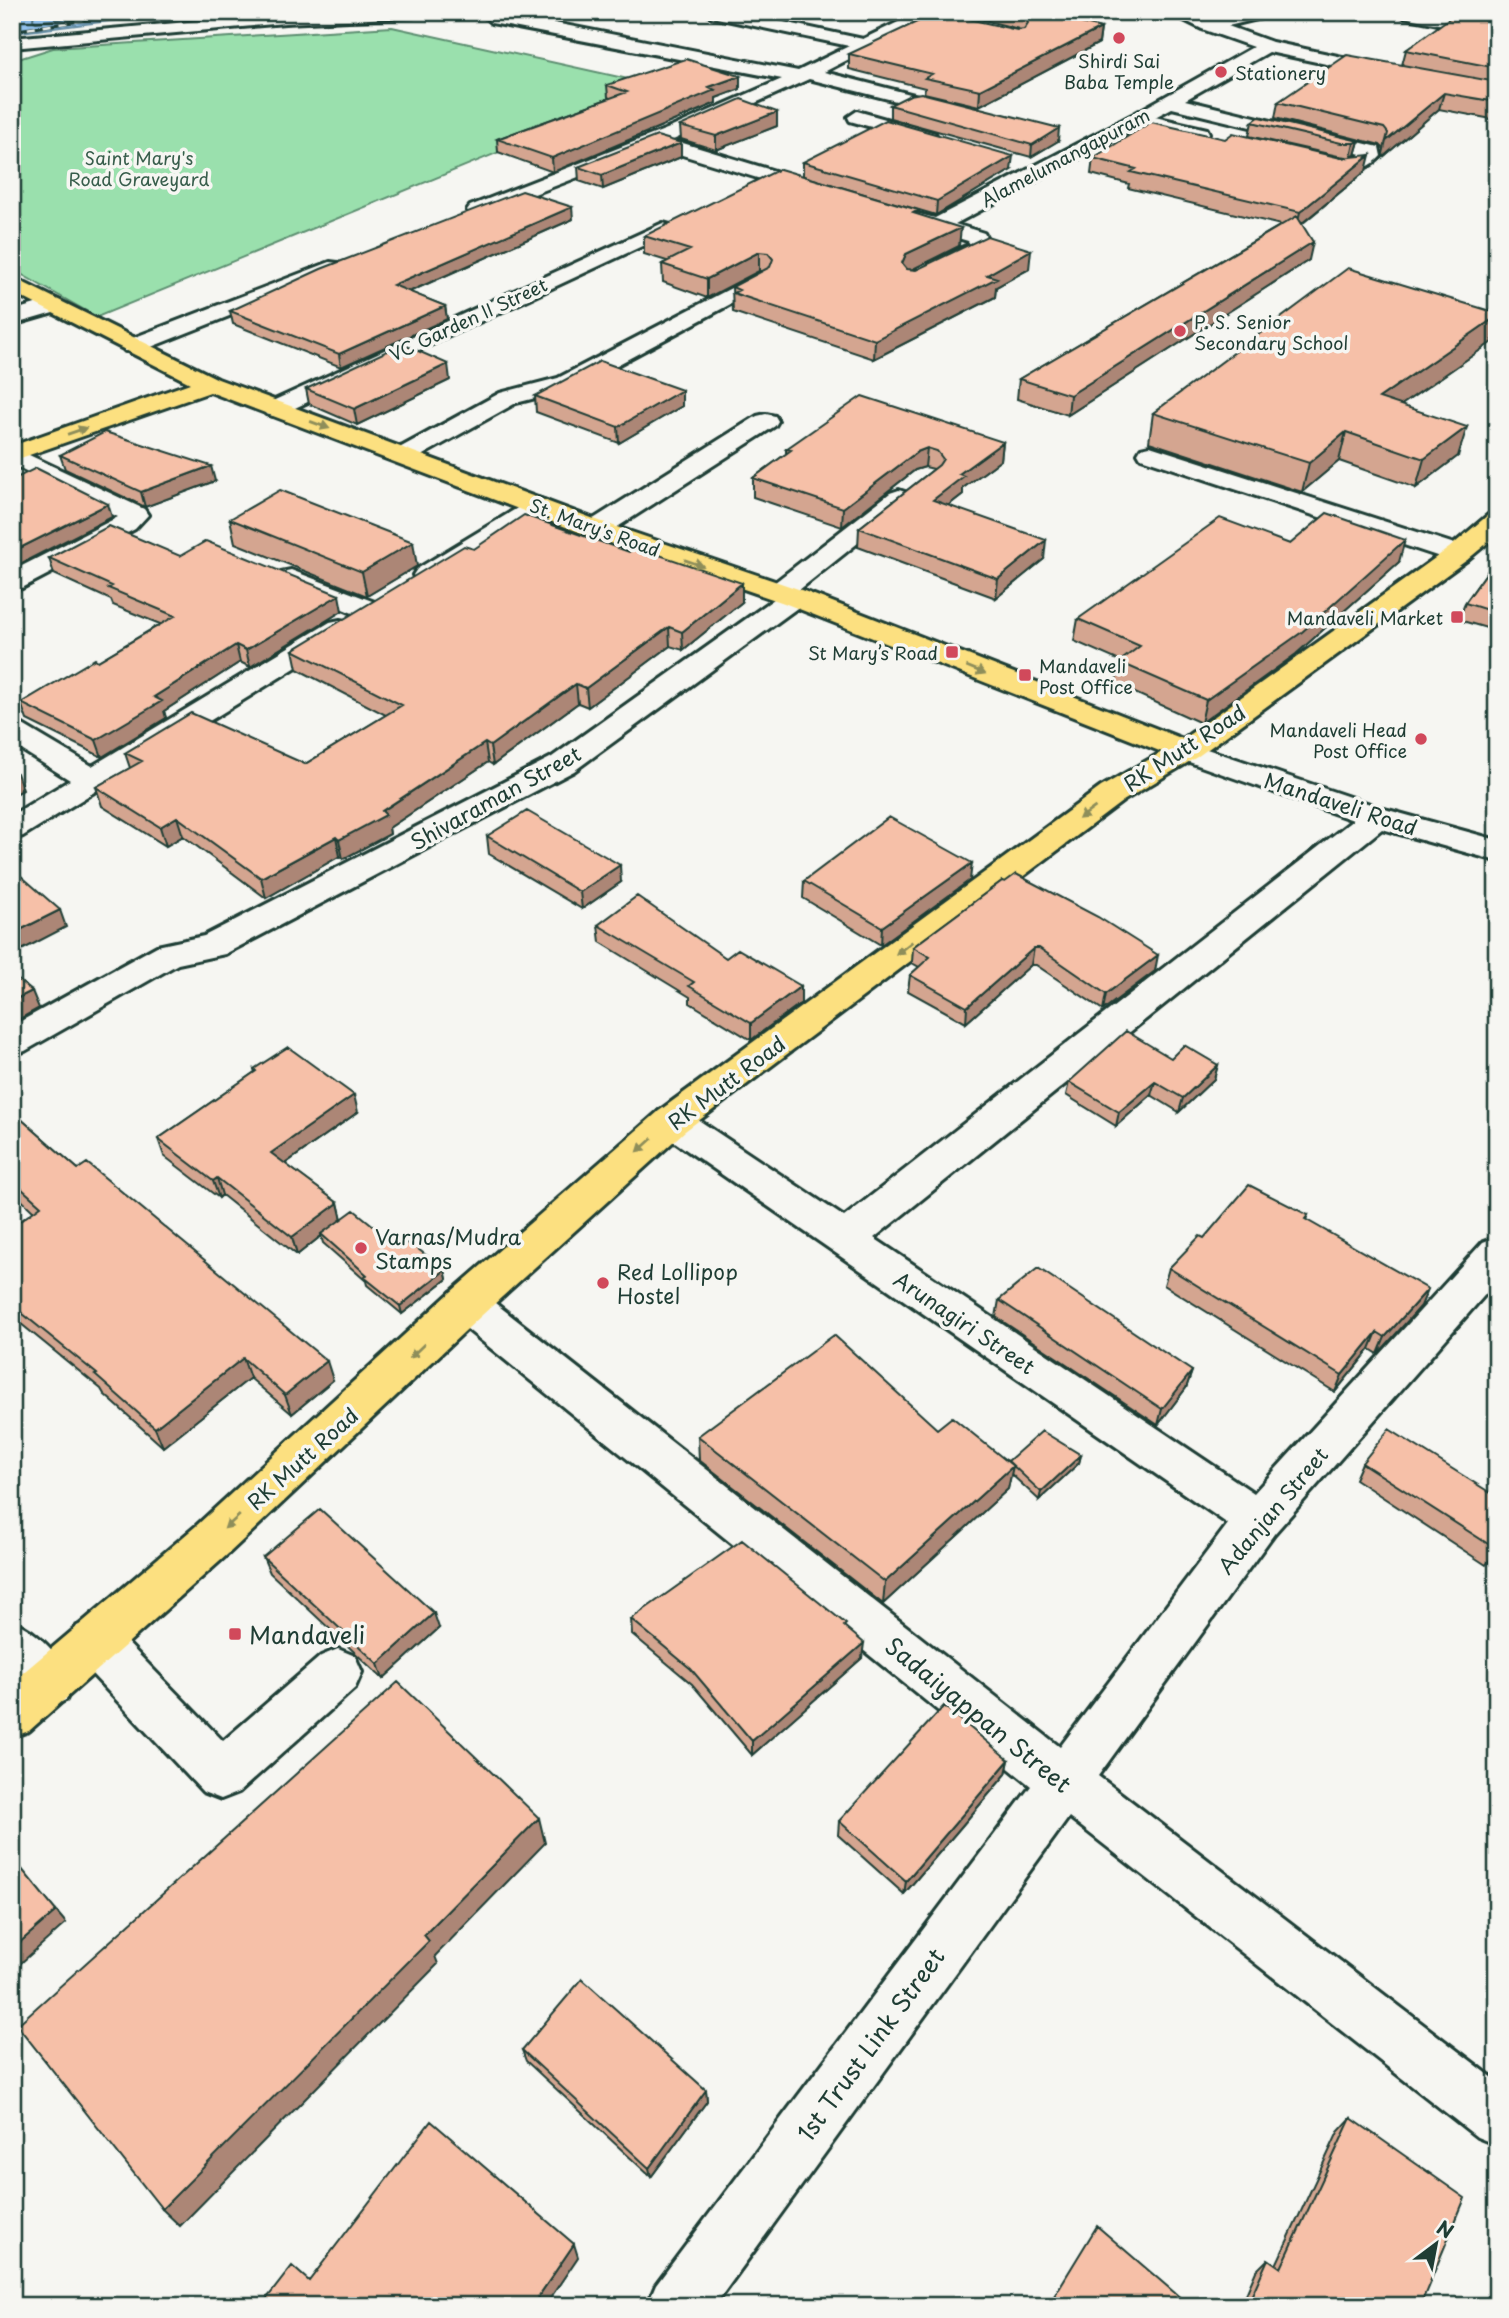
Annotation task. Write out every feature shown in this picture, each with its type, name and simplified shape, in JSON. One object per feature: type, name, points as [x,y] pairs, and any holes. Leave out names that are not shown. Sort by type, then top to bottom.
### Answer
[{"type":"main road","name":"St. Mary's Road","points":[[12,283],[52,306],[210,384],[596,529],[787,595],[1186,751]]},
{"type":"main road","points":[[12,454],[210,384]]},
{"type":"main road","name":"RK Mutt Road","points":[[12,1714],[251,1505],[466,1304],[672,1121],[1112,794],[1186,751],[1458,554],[1497,521]]},
{"type":"street","points":[[12,43],[285,18],[413,12]]},
{"type":"street","points":[[488,12],[497,19],[803,75],[912,100]]},
{"type":"street","points":[[712,12],[862,44]]},
{"type":"street","points":[[1176,12],[1267,46],[1407,76]]},
{"type":"street","points":[[1207,25],[1268,12]]},
{"type":"street","points":[[1404,12],[1457,17],[1497,31]]},
{"type":"street","points":[[464,216],[655,140],[803,75],[862,44],[927,15]]},
{"type":"street","name":"Alamelumangapuram","points":[[936,226],[1139,119],[1267,46]]},
{"type":"street","points":[[1170,102],[1372,151],[1371,156],[1356,166],[1298,156]]},
{"type":"street","points":[[856,117],[949,143]]},
{"type":"street","points":[[1139,119],[1219,137]]},
{"type":"street","points":[[655,140],[834,195]]},
{"type":"street","points":[[1015,162],[1041,169]]},
{"type":"street","points":[[898,214],[977,237],[981,246],[925,274]]},
{"type":"street","name":"VC Garden II Street","points":[[274,409],[663,229]]},
{"type":"street","points":[[133,346],[349,261]]},
{"type":"street","points":[[403,456],[508,398],[566,383],[760,279]]},
{"type":"street","points":[[12,318],[52,306]]},
{"type":"street","points":[[596,529],[766,421]]},
{"type":"street","points":[[1150,453],[1458,554]]},
{"type":"street","points":[[12,454],[135,515],[126,523],[12,582]]},
{"type":"street","name":"Shivaraman Street","points":[[12,1042],[169,954],[213,946],[564,764],[787,595],[915,485]]},
{"type":"street","points":[[12,829],[538,506]]},
{"type":"street","points":[[271,569],[389,598]]},
{"type":"street","points":[[12,730],[93,780]]},
{"type":"street","name":"Mandaveli Road","points":[[1186,751],[1377,817],[1497,851]]},
{"type":"street","points":[[843,1240],[1377,817]]},
{"type":"street","name":"Arunagiri Street","points":[[672,1121],[843,1240],[1258,1520]]},
{"type":"street","name":"Adanjan Street","points":[[1064,1782],[1258,1520],[1497,1253]]},
{"type":"street","name":"Sadaiyappan Street","points":[[466,1304],[1064,1782],[1497,2117]]},
{"type":"street","points":[[94,1642],[221,1775],[338,1672]]},
{"type":"street","points":[[12,1643],[49,1684]]},
{"type":"street","name":"1st Trust Link Street","points":[[677,2306],[1064,1782]]},
{"type":"green space","name":"Saint Mary's Road Graveyard","points":[[392,27],[660,86],[97,317],[12,269],[12,61],[53,48]]},
{"type":"water","points":[[61,12],[181,12],[12,33],[12,17]]},
{"type":"building","points":[[938,12],[1017,30],[1024,29],[1028,23],[1024,16],[1010,12],[1036,12],[1101,28],[980,90],[925,78],[932,74],[849,54]]},
{"type":"building","points":[[1455,14],[1497,22],[1497,68],[1406,50]]},
{"type":"building","points":[[1347,55],[1497,82],[1497,102],[1444,93],[1386,141],[1388,133],[1384,128],[1278,102]]},
{"type":"building","points":[[686,59],[740,76],[709,87],[715,90],[552,158],[497,139],[627,92],[607,85]]},
{"type":"building","points":[[921,93],[1059,128],[1032,145],[890,105],[910,95]]},
{"type":"building","points":[[741,99],[777,112],[716,136],[680,126]]},
{"type":"building","points":[[1259,117],[1359,141],[1341,143],[1252,122]]},
{"type":"building","points":[[886,120],[1013,156],[937,201],[803,162]]},
{"type":"building","points":[[1151,122],[1225,139],[1233,133],[1341,158],[1370,155],[1300,212],[1131,172],[1136,169],[1093,158]]},
{"type":"building","points":[[657,136],[681,143],[602,175],[578,167]]},
{"type":"building","points":[[780,169],[918,210],[913,213],[961,228],[906,254],[902,263],[907,269],[916,270],[987,236],[1031,250],[987,275],[997,278],[875,340],[733,293],[739,290],[732,287],[770,267],[773,259],[768,253],[759,252],[707,279],[662,264],[690,250],[644,236]]},
{"type":"building","points":[[522,191],[572,207],[393,285],[445,306],[339,354],[230,311],[321,269]]},
{"type":"building","points":[[1297,216],[1313,242],[1070,395],[1019,379]]},
{"type":"building","points":[[1348,268],[1497,313],[1497,316],[1379,398],[1467,427],[1424,459],[1346,432],[1309,463],[1153,413]]},
{"type":"building","points":[[402,344],[448,364],[354,409],[306,389]]},
{"type":"building","points":[[600,361],[682,390],[618,427],[535,396]]},
{"type":"building","points":[[862,396],[1003,442],[959,474],[964,476],[933,500],[1046,540],[998,579],[859,528],[939,465],[943,459],[937,451],[927,448],[917,452],[843,508],[753,478],[791,450],[786,449]]},
{"type":"building","points":[[105,432],[211,466],[141,492],[60,455]]},
{"type":"building","points":[[36,468],[108,504],[12,552],[12,480]]},
{"type":"building","points":[[280,490],[413,542],[362,572],[230,519]]},
{"type":"building","points":[[1327,513],[1405,540],[1302,632],[1206,700],[1119,662],[1140,646],[1078,619],[1220,518],[1290,544]]},
{"type":"building","points":[[524,515],[629,552],[636,547],[742,583],[682,632],[669,627],[586,688],[576,684],[490,746],[485,743],[382,811],[386,815],[339,840],[336,837],[261,878],[177,817],[160,827],[96,787],[142,761],[125,753],[191,713],[305,764],[402,705],[293,650],[464,546],[474,549]]},
{"type":"building","points":[[109,526],[180,556],[206,541],[339,595],[246,650],[236,645],[154,697],[162,701],[96,740],[21,703],[175,616],[108,588],[112,586],[49,558]]},
{"type":"building","points":[[1497,558],[1497,613],[1465,603]]},
{"type":"building","points":[[527,811],[620,865],[580,892],[487,836]]},
{"type":"building","points":[[889,817],[972,863],[882,927],[804,881]]},
{"type":"building","points":[[12,868],[60,910],[12,934]]},
{"type":"building","points":[[1016,874],[1098,917],[1158,955],[1106,994],[1039,948],[1034,948],[967,1007],[910,975],[930,957],[913,947],[1002,881],[1005,882]]},
{"type":"building","points":[[637,896],[726,958],[738,949],[801,986],[751,1023],[689,986],[694,982],[598,925]]},
{"type":"building","points":[[12,975],[32,991],[12,1001]]},
{"type":"building","points":[[1126,1031],[1171,1058],[1184,1045],[1218,1065],[1183,1098],[1155,1082],[1119,1112],[1069,1082]]},
{"type":"building","points":[[288,1047],[354,1095],[271,1153],[338,1203],[292,1237],[217,1178],[213,1181],[158,1139]]},
{"type":"building","points":[[12,1111],[78,1169],[87,1163],[327,1361],[285,1395],[243,1358],[155,1428],[95,1375],[97,1374],[12,1305],[12,1227],[41,1206],[12,1180]]},
{"type":"building","points":[[1249,1185],[1308,1215],[1305,1219],[1428,1289],[1385,1337],[1377,1332],[1342,1375],[1169,1268],[1200,1236],[1204,1238]]},
{"type":"building","points":[[354,1210],[401,1248],[409,1242],[445,1270],[400,1306],[364,1277],[367,1275],[321,1234]]},
{"type":"building","points":[[1038,1268],[1192,1371],[1162,1409],[999,1300]]},
{"type":"building","points":[[834,1335],[937,1429],[952,1417],[1013,1466],[885,1582],[698,1436]]},
{"type":"building","points":[[1389,1429],[1497,1497],[1496,1549],[1362,1463]]},
{"type":"building","points":[[1042,1431],[1081,1455],[1041,1492],[1008,1461]]},
{"type":"building","points":[[320,1509],[434,1613],[378,1664],[263,1557]]},
{"type":"building","points":[[742,1540],[846,1624],[844,1626],[864,1643],[752,1741],[691,1669],[631,1619]]},
{"type":"building","points":[[398,1682],[539,1818],[424,1935],[429,1941],[162,2209],[17,2025]]},
{"type":"building","points":[[944,1706],[1009,1760],[906,1881],[839,1821]]},
{"type":"building","points":[[12,1857],[56,1911],[12,1949]]},
{"type":"building","points":[[582,1979],[706,2090],[649,2168],[522,2050]]},
{"type":"building","points":[[1351,2118],[1465,2198],[1420,2306],[1247,2306],[1268,2259],[1281,2268]]},
{"type":"building","points":[[431,2121],[574,2244],[532,2306],[261,2306],[292,2266],[309,2281]]},
{"type":"building","points":[[1097,2226],[1190,2306],[1048,2306]]},
{"type":"railway","points":[[12,31],[138,12]]},
{"type":"place","name":"Shirdi Sai Baba Temple","points":[[1119,38]]},
{"type":"place","name":"Stationery","points":[[1221,72]]},
{"type":"place","name":"P. S. Senior Secondary School","points":[[1180,331]]},
{"type":"place","name":"Mandaveli Market","points":[[1457,617]]},
{"type":"place","name":"St Mary’s Road","points":[[952,652]]},
{"type":"place","name":"Mandaveli Post Office","points":[[1025,675]]},
{"type":"place","name":"Mandaveli Head Post Office","points":[[1421,739]]},
{"type":"place","name":"Varnas/Mudra Stamps","points":[[361,1248]]},
{"type":"place","name":"Red Lollipop Hostel","points":[[603,1283]]},
{"type":"place","name":"Mandaveli","points":[[235,1634]]}]
